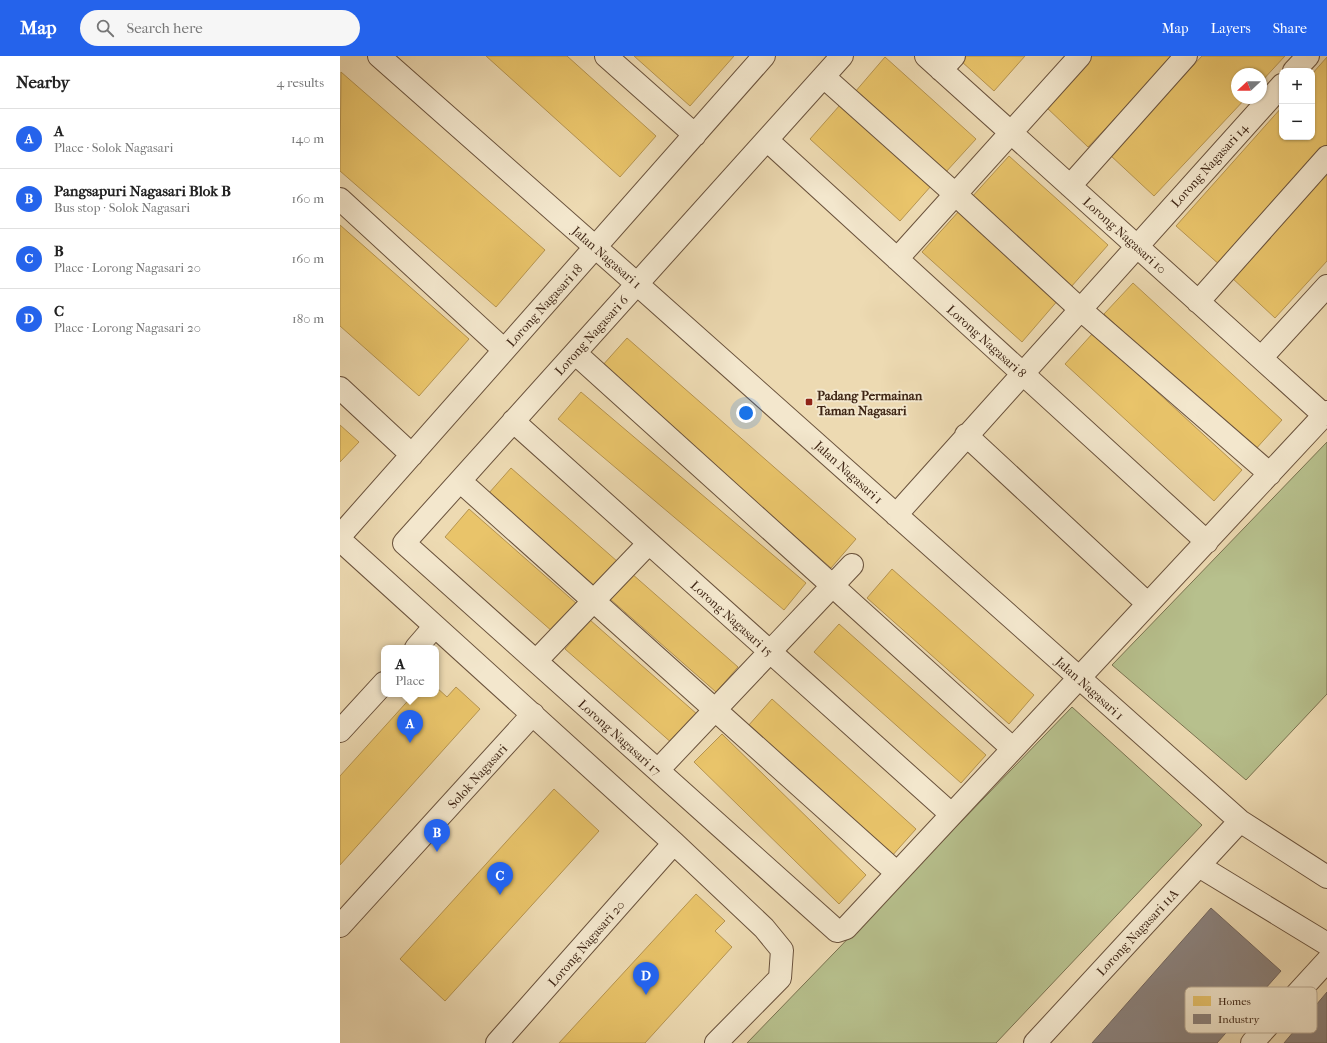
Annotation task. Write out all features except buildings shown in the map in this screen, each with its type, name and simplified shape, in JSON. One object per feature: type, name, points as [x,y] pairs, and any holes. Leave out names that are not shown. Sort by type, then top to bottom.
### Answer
[{"type":"street","name":"Jalan Nagasari 1","points":[[379,56],[596,247],[1240,821],[1327,877]]},
{"type":"street","points":[[606,56],[695,135]]},
{"type":"street","name":"Lorong Nagasari 18","points":[[340,536],[764,56]]},
{"type":"street","name":"Lorong Nagasari 6","points":[[404,543],[842,56]]},
{"type":"street","points":[[897,258],[1080,56]]},
{"type":"street","points":[[1070,186],[1186,56]]},
{"type":"street","points":[[1297,68],[1308,56]]},
{"type":"street","name":"Lorong Nagasari 10","points":[[940,61],[1010,132],[1198,302],[1326,413]]},
{"type":"street","points":[[824,77],[955,194],[1080,309],[1270,474]]},
{"type":"street","name":"Lorong Nagasari 14","points":[[896,515],[966,435],[1279,88]]},
{"type":"street","name":"Lorong Nagasari 8","points":[[767,140],[1207,542]]},
{"type":"street","points":[[1198,302],[1327,157]]},
{"type":"street","points":[[340,199],[504,350]]},
{"type":"street","points":[[1261,358],[1327,286]]},
{"type":"street","points":[[575,353],[1012,748]]},
{"type":"street","points":[[340,388],[412,455]]},
{"type":"street","points":[[460,481],[897,873],[1326,413]]},
{"type":"street","name":"Lorong Nagasari 15","points":[[513,422],[951,814]]},
{"type":"street","points":[[966,435],[1148,604]]},
{"type":"street","points":[[340,540],[674,843],[764,928],[782,950],[780,978],[716,1043]]},
{"type":"street","name":"Lorong Nagasari 17","points":[[404,543],[837,931],[846,928],[897,873]]},
{"type":"street","points":[[536,661],[649,543]]},
{"type":"street","points":[[658,770],[852,565]]},
{"type":"street","points":[[419,645],[436,626]]},
{"type":"street","points":[[340,731],[381,686]]},
{"type":"street","name":"Solok Nagasari","points":[[340,926],[533,714]]},
{"type":"street","name":"Lorong Nagasari 11A","points":[[1035,1043],[1240,821]]},
{"type":"street","name":"Lorong Nagasari 20","points":[[497,1043],[674,843]]},
{"type":"street","points":[[1199,866],[1327,944]]},
{"type":"street","points":[[1303,987],[1327,961]]},
{"type":"street","points":[[1252,1043],[1261,1033]]},
{"type":"green space","points":[[1327,442],[1327,694],[1246,780],[1112,665]]},
{"type":"green space","points":[[1072,707],[1202,825],[996,1043],[747,1043]]},
{"type":"place","name":"Padang Permainan Taman Nagasari","points":[[809,402]]},
{"type":"place","name":"A","points":[[410,743]]},
{"type":"place","name":"Pangsapuri Nagasari Blok B","points":[[437,852]]},
{"type":"place","name":"B","points":[[500,895]]},
{"type":"place","name":"C","points":[[646,995]]}]
